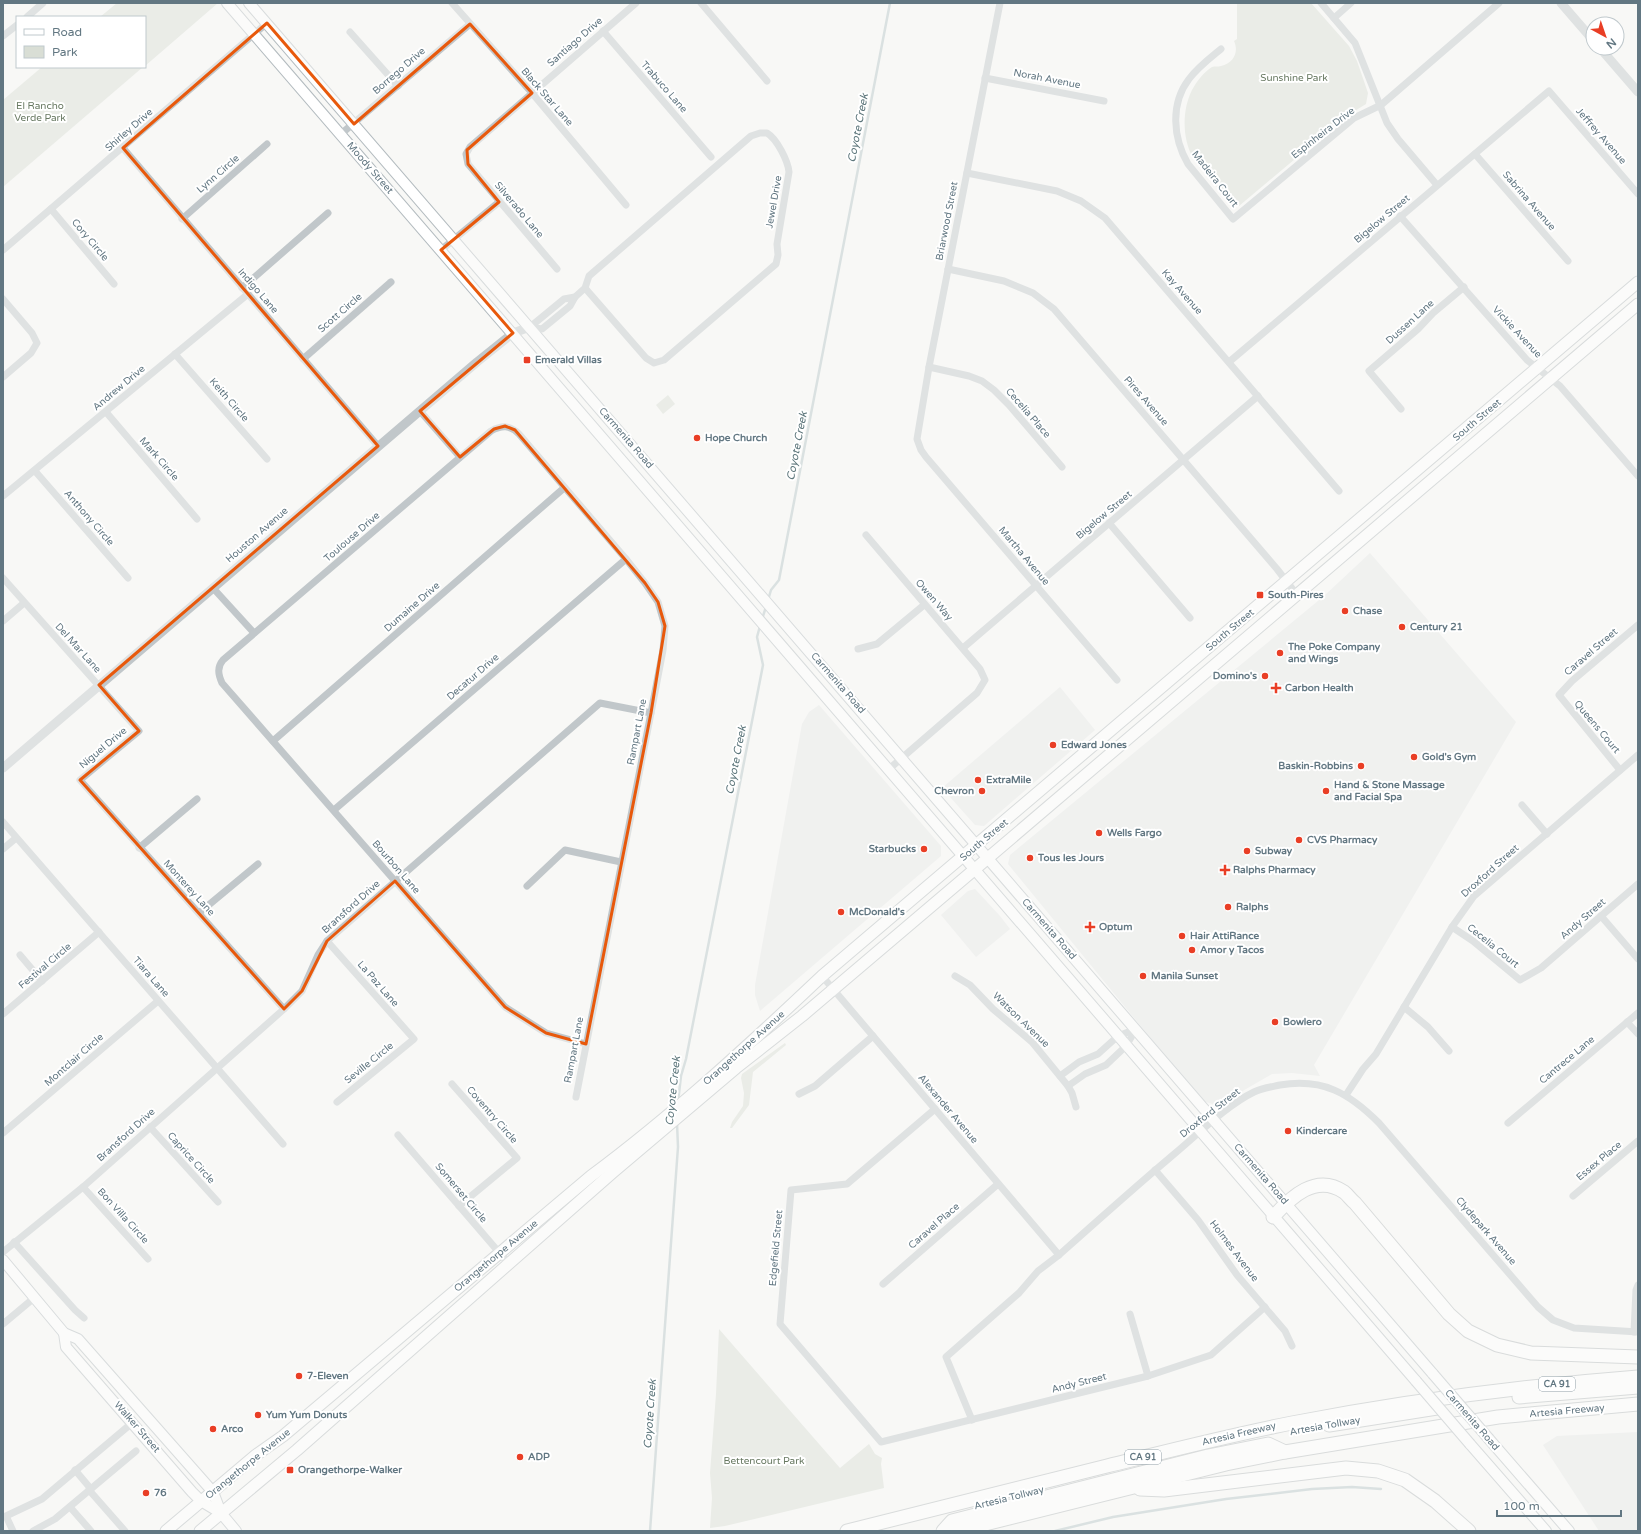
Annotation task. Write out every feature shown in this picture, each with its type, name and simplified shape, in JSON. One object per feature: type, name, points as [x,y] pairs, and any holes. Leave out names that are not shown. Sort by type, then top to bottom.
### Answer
[{"type":"highway","points":[[1273,1217],[1301,1190],[1316,1186],[1332,1187],[1344,1192],[1449,1314],[1468,1331],[1497,1345],[1531,1353],[1638,1358]]},
{"type":"highway","name":"Artesia Freeway","points":[[847,1531],[1215,1439],[1290,1423],[1365,1409],[1471,1394],[1536,1386],[1638,1377]]},
{"type":"highway","name":"Artesia Tollway","points":[[878,1523],[892,1527],[1220,1446],[1330,1424],[1526,1396],[1638,1387]]},
{"type":"highway","name":"Artesia Freeway","points":[[957,1531],[1125,1488],[1226,1464],[1285,1452],[1495,1418],[1638,1404]]},
{"type":"highway","name":"Artesia Tollway","points":[[943,1531],[952,1521],[1208,1456],[1268,1444],[1285,1452]]},
{"type":"highway","points":[[1125,1488],[1164,1490],[1346,1468],[1378,1471],[1405,1480],[1435,1501],[1469,1531]]},
{"type":"main road","name":"Moody Street","points":[[227,3],[513,333]]},
{"type":"main road","name":"Moody Street","points":[[249,3],[530,327]]},
{"type":"main road","name":"South Street","points":[[822,976],[1638,282]]},
{"type":"main road","name":"South Street","points":[[833,989],[1638,304]]},
{"type":"main road","name":"Carmenita Road","points":[[530,327],[1569,1531]]},
{"type":"main road","name":"Carmenita Road","points":[[513,333],[1273,1217],[1546,1531]]},
{"type":"main road","name":"Orangethorpe Avenue","points":[[166,1531],[256,1456],[284,1436],[591,1176],[634,1143],[734,1059],[822,976]]},
{"type":"main road","name":"Orangethorpe Avenue","points":[[200,1531],[297,1450],[633,1155],[833,989]]},
{"type":"main road","name":"Walker Street","points":[[3,1260],[64,1333],[78,1339],[152,1425],[213,1492],[221,1513],[236,1531]]},
{"type":"main road","name":"Walker Street","points":[[64,1333],[66,1347],[132,1423],[201,1502],[221,1513]]},
{"type":"main road","points":[[104,1390],[114,1381]]},
{"type":"main road","points":[[117,1405],[125,1406],[132,1410],[145,1425],[152,1425]]},
{"type":"street","points":[[28,16],[43,3]]},
{"type":"street","name":"Black Star Lane","points":[[452,3],[532,93],[626,205]]},
{"type":"street","name":"Santiago Drive","points":[[468,164],[466,154],[470,147],[636,3]]},
{"type":"street","points":[[701,3],[767,82]]},
{"type":"street","name":"Briarwood Street","points":[[918,444],[917,434],[929,367],[1000,3]]},
{"type":"street","points":[[1321,3],[1355,43],[1387,123],[1398,139],[1437,185]]},
{"type":"street","points":[[1334,18],[1351,3]]},
{"type":"street","name":"Espinheira Drive","points":[[1233,219],[1354,118],[1381,105],[1500,3]]},
{"type":"street","points":[[1561,3],[1585,31]]},
{"type":"street","name":"Shirley Drive","points":[[3,250],[267,23]]},
{"type":"street","name":"Borrego Drive","points":[[341,134],[470,24]]},
{"type":"street","points":[[3,36],[16,26]]},
{"type":"street","name":"Trabuco Lane","points":[[603,31],[711,157]]},
{"type":"street","points":[[350,32],[398,86]]},
{"type":"street","name":"Madeira Court","points":[[1221,49],[1188,80],[1182,92],[1177,109],[1176,126],[1177,140],[1182,154],[1188,164],[1233,219]]},
{"type":"street","points":[[1607,56],[1638,92]]},
{"type":"street","name":"Norah Avenue","points":[[985,78],[1104,101]]},
{"type":"street","name":"Bigelow Street","points":[[1229,362],[1548,91]]},
{"type":"street","name":"Jeffrey Avenue","points":[[1548,91],[1638,194]]},
{"type":"street","name":"Jewel Drive","points":[[530,327],[542,329],[570,306],[575,296],[585,288],[589,276],[751,136],[760,133],[767,133],[775,140],[789,167],[777,244],[778,255],[776,264],[664,360],[654,363],[646,358],[585,288]]},
{"type":"street","name":"Lynn Circle","points":[[182,219],[267,144]]},
{"type":"street","name":"Indigo Lane","points":[[122,148],[378,446]]},
{"type":"street","name":"Sabrina Avenue","points":[[1474,154],[1568,261]]},
{"type":"street","name":"Silverado Lane","points":[[468,164],[557,269]]},
{"type":"street","name":"Kay Avenue","points":[[966,173],[1057,191],[1081,201],[1105,218],[1339,491]]},
{"type":"street","points":[[441,250],[499,202]]},
{"type":"street","name":"Cory Circle","points":[[51,210],[114,284]]},
{"type":"street","points":[[242,288],[328,213]]},
{"type":"street","name":"Vickie Avenue","points":[[1400,216],[1527,360],[1560,386],[1638,476]]},
{"type":"street","name":"Pires Avenue","points":[[948,269],[1004,281],[1033,293],[1054,309],[1184,460],[1297,595]]},
{"type":"street","name":"Scott Circle","points":[[303,359],[391,282]]},
{"type":"street","name":"Dussen Lane","points":[[1401,409],[1369,371],[1464,287]]},
{"type":"street","name":"Andrew Drive","points":[[3,496],[248,294]]},
{"type":"street","points":[[3,299],[32,333],[37,343],[30,353],[3,377]]},
{"type":"street","name":"Houston Avenue","points":[[3,768],[378,446],[513,333],[530,327]]},
{"type":"street","name":"Keith Circle","points":[[175,354],[267,459]]},
{"type":"street","name":"Cecelia Place","points":[[929,367],[969,376],[982,381],[994,390],[1062,467]]},
{"type":"street","name":"Bigelow Street","points":[[963,648],[1258,396]]},
{"type":"street","points":[[420,411],[460,457]]},
{"type":"street","name":"Mark Circle","points":[[106,412],[197,519]]},
{"type":"street","name":"Toulouse Drive","points":[[218,670],[223,660],[460,457],[491,431],[505,426]]},
{"type":"street","name":"Rampart Lane","points":[[505,426],[511,428],[519,434],[626,559],[658,602],[665,626],[663,650],[576,1097]]},
{"type":"street","name":"Martha Avenue","points":[[918,444],[926,457],[1117,680]]},
{"type":"street","name":"Anthony Circle","points":[[35,471],[128,578]]},
{"type":"street","name":"Dumaine Drive","points":[[273,741],[564,488]]},
{"type":"street","points":[[1109,523],[1190,618]]},
{"type":"street","name":"Owen Way","points":[[866,535],[963,648],[980,669],[985,680],[977,693],[902,758]]},
{"type":"street","name":"Decatur Drive","points":[[334,810],[626,559]]},
{"type":"street","name":"Del Mar Lane","points":[[3,578],[139,731]]},
{"type":"street","points":[[213,588],[254,633]]},
{"type":"street","points":[[3,621],[24,603]]},
{"type":"street","points":[[858,649],[877,644],[924,604]]},
{"type":"street","name":"Caravel Street","points":[[1559,695],[1572,681],[1638,624]]},
{"type":"street","name":"Bourbon Lane","points":[[218,670],[222,682],[505,1007],[546,1033],[586,1044]]},
{"type":"street","name":"Queens Court","points":[[1559,695],[1620,770]]},
{"type":"street","name":"Bransford Drive","points":[[3,1252],[83,1186],[284,1009],[302,991],[318,955],[327,942],[600,702],[651,713]]},
{"type":"street","name":"Niguel Drive","points":[[80,780],[139,731]]},
{"type":"street","name":"Droxford Street","points":[[972,1420],[946,1357],[1019,1293],[1038,1271],[1059,1255],[1214,1120],[1242,1099],[1269,1087],[1295,1083],[1317,1084],[1346,1095],[1363,1069],[1376,1054],[1452,927],[1474,896],[1638,755]]},
{"type":"street","points":[[889,770],[902,758]]},
{"type":"street","name":"Monterey Lane","points":[[80,780],[284,1009]]},
{"type":"street","points":[[139,848],[198,799]]},
{"type":"street","points":[[1522,806],[1547,834]]},
{"type":"street","name":"Tiara Lane","points":[[3,822],[283,1144]]},
{"type":"street","points":[[3,849],[16,838]]},
{"type":"street","points":[[527,886],[565,850],[621,862]]},
{"type":"street","points":[[199,913],[258,864]]},
{"type":"street","name":"Andy Street","points":[[1541,968],[1638,884]]},
{"type":"street","points":[[1601,916],[1638,959]]},
{"type":"street","name":"Cecelia Court","points":[[1452,927],[1473,941],[1520,980],[1541,968]]},
{"type":"street","name":"Festival Circle","points":[[3,1014],[99,932]]},
{"type":"street","name":"La Paz Lane","points":[[327,942],[414,1039]]},
{"type":"street","points":[[20,955],[42,981]]},
{"type":"street","name":"Alexander Avenue","points":[[822,976],[1059,1255]]},
{"type":"street","name":"Watson Avenue","points":[[955,976],[970,985],[993,1009],[1032,1042],[1068,1086],[1072,1093],[1076,1107]]},
{"type":"street","name":"Montclair Circle","points":[[3,1133],[158,1001]]},
{"type":"street","points":[[1404,1007],[1428,1027],[1449,1051]]},
{"type":"street","name":"Cantrece Lane","points":[[1508,1123],[1638,1013]]},
{"type":"street","points":[[1627,1022],[1638,1034]]},
{"type":"street","points":[[1060,1076],[1079,1062],[1098,1054],[1118,1036],[1136,1029]]},
{"type":"street","points":[[1068,1086],[1086,1074],[1106,1065],[1126,1046],[1136,1029]]},
{"type":"street","points":[[799,1094],[815,1086],[873,1036]]},
{"type":"street","name":"Seville Circle","points":[[337,1102],[414,1039]]},
{"type":"street","name":"Coventry Circle","points":[[452,1084],[517,1158],[459,1206]]},
{"type":"street","name":"Clydepark Avenue","points":[[1346,1095],[1363,1106],[1379,1123],[1538,1307],[1553,1320],[1574,1328],[1636,1332]]},
{"type":"street","name":"Edgefield Street","points":[[881,1442],[780,1324],[791,1190],[846,1184],[935,1109]]},
{"type":"street","name":"Caprice Circle","points":[[150,1126],[218,1202]]},
{"type":"street","name":"Somerset Circle","points":[[398,1135],[509,1264]]},
{"type":"street","name":"Essex Place","points":[[1573,1196],[1638,1141]]},
{"type":"street","name":"Holmes Avenue","points":[[1155,1170],[1198,1220],[1237,1275],[1285,1331],[1292,1346]]},
{"type":"street","name":"Caravel Place","points":[[883,1284],[998,1184]]},
{"type":"street","name":"Bon Villa Circle","points":[[83,1186],[148,1259]]},
{"type":"street","points":[[14,1242],[75,1310],[84,1318]]},
{"type":"street","points":[[1636,1332],[1636,1290],[1638,1285]]},
{"type":"street","points":[[3,1324],[34,1298]]},
{"type":"street","name":"Andy Street","points":[[881,1442],[1148,1376],[1210,1355],[1265,1307]]},
{"type":"street","points":[[1130,1314],[1148,1376]]},
{"type":"street","points":[[13,1531],[6,1516],[42,1499],[132,1423]]},
{"type":"street","points":[[33,1531],[55,1519],[136,1451]]},
{"type":"street","points":[[76,1470],[90,1490],[125,1531]]},
{"type":"street","points":[[70,1507],[91,1531]]},
{"type":"highlighted area","points":[[267,23],[354,124],[470,24],[532,93],[467,150],[468,164],[499,202],[441,250],[513,333],[420,411],[460,457],[494,429],[505,426],[515,430],[645,583],[658,602],[665,626],[651,713],[586,1044],[546,1033],[505,1007],[395,881],[327,941],[302,991],[284,1009],[80,780],[139,731],[99,685],[378,446],[123,148]]},
{"type":"shaded area","points":[[1370,553],[1516,722],[1314,1065],[1320,1076],[1292,1073],[1272,1074],[1220,1104],[1202,1101],[1008,864],[1010,855],[1324,596]]},
{"type":"shaded area","points":[[1060,687],[1095,730],[984,826],[975,825],[942,788]]},
{"type":"shaded area","points":[[819,705],[941,846],[941,856],[760,1011],[755,995],[755,985],[802,724],[809,712]]},
{"type":"shaded area","points":[[975,889],[1010,929],[976,957],[941,915],[968,891]]},
{"type":"shaded area","points":[[1638,1432],[1638,1531],[1599,1531],[1543,1445],[1557,1436]]},
{"type":"green space","points":[[117,3],[218,3],[146,65],[146,16],[101,16]]},
{"type":"green space","name":"Sunshine Park","points":[[1237,3],[1311,3],[1349,46],[1357,61],[1368,93],[1366,104],[1345,117],[1239,206],[1224,196],[1193,158],[1189,150],[1185,133],[1186,106],[1192,90],[1198,80],[1212,67],[1225,65],[1232,60],[1236,53],[1234,41],[1237,39]]},
{"type":"green space","name":"El Rancho Verde Park","points":[[41,68],[142,68],[3,187],[3,100]]},
{"type":"green space","points":[[668,395],[675,404],[663,414],[656,405]]},
{"type":"green space","points":[[785,1043],[786,1045],[753,1072],[749,1105],[732,1128],[730,1128],[732,1122],[743,1106],[744,1093],[741,1078],[742,1074]]},
{"type":"green space","name":"Bettencourt Park","points":[[719,1329],[840,1468],[869,1444],[875,1454],[882,1458],[881,1464],[884,1488],[725,1526],[710,1528],[712,1498],[710,1473]]},
{"type":"waterway","name":"Coyote Creek","points":[[768,600],[771,590],[779,580],[890,3]]},
{"type":"waterway","name":"Coyote Creek","points":[[762,619],[766,607]]},
{"type":"waterway","name":"Coyote Creek","points":[[678,1102],[681,1076],[686,1059],[763,665],[757,637],[760,626]]},
{"type":"waterway","name":"Coyote Creek","points":[[650,1531],[678,1147],[677,1123]]},
{"type":"waterway","points":[[1055,1531],[1113,1517],[1226,1499],[1312,1489],[1352,1487],[1381,1489]]},
{"type":"place","name":"Emerald Villas","points":[[527,360]]},
{"type":"place","name":"Hope Church","points":[[697,438]]},
{"type":"place","name":"South-Pires","points":[[1260,595]]},
{"type":"place","name":"Chase","points":[[1345,611]]},
{"type":"place","name":"Century 21","points":[[1402,627]]},
{"type":"place","name":"The Poke Company and Wings","points":[[1280,653]]},
{"type":"place","name":"Domino's","points":[[1265,676]]},
{"type":"place","name":"Carbon Health","points":[[1276,688]]},
{"type":"place","name":"Edward Jones","points":[[1053,745]]},
{"type":"place","name":"Gold's Gym","points":[[1414,757]]},
{"type":"place","name":"Baskin-Robbins","points":[[1361,766]]},
{"type":"place","name":"ExtraMile","points":[[978,780]]},
{"type":"place","name":"Chevron","points":[[982,791]]},
{"type":"place","name":"Hand & Stone Massage and Facial Spa","points":[[1326,791]]},
{"type":"place","name":"Wells Fargo","points":[[1099,833]]},
{"type":"place","name":"CVS Pharmacy","points":[[1299,840]]},
{"type":"place","name":"Starbucks","points":[[924,849]]},
{"type":"place","name":"Subway","points":[[1247,851]]},
{"type":"place","name":"Tous les Jours","points":[[1030,858]]},
{"type":"place","name":"Ralphs Pharmacy","points":[[1225,870]]},
{"type":"place","name":"Ralphs","points":[[1228,907]]},
{"type":"place","name":"McDonald's","points":[[841,912]]},
{"type":"place","name":"Optum","points":[[1090,927]]},
{"type":"place","name":"Hair AttiRance","points":[[1182,936]]},
{"type":"place","name":"Amor y Tacos","points":[[1192,950]]},
{"type":"place","name":"Manila Sunset","points":[[1143,976]]},
{"type":"place","name":"Bowlero","points":[[1275,1022]]},
{"type":"place","name":"Kindercare","points":[[1288,1131]]},
{"type":"place","name":"7-Eleven","points":[[299,1376]]},
{"type":"place","name":"Yum Yum Donuts","points":[[258,1415]]},
{"type":"place","name":"Arco","points":[[213,1429]]},
{"type":"place","name":"ADP","points":[[520,1457]]},
{"type":"place","name":"Orangethorpe-Walker","points":[[290,1470]]},
{"type":"place","name":"76","points":[[146,1493]]}]
